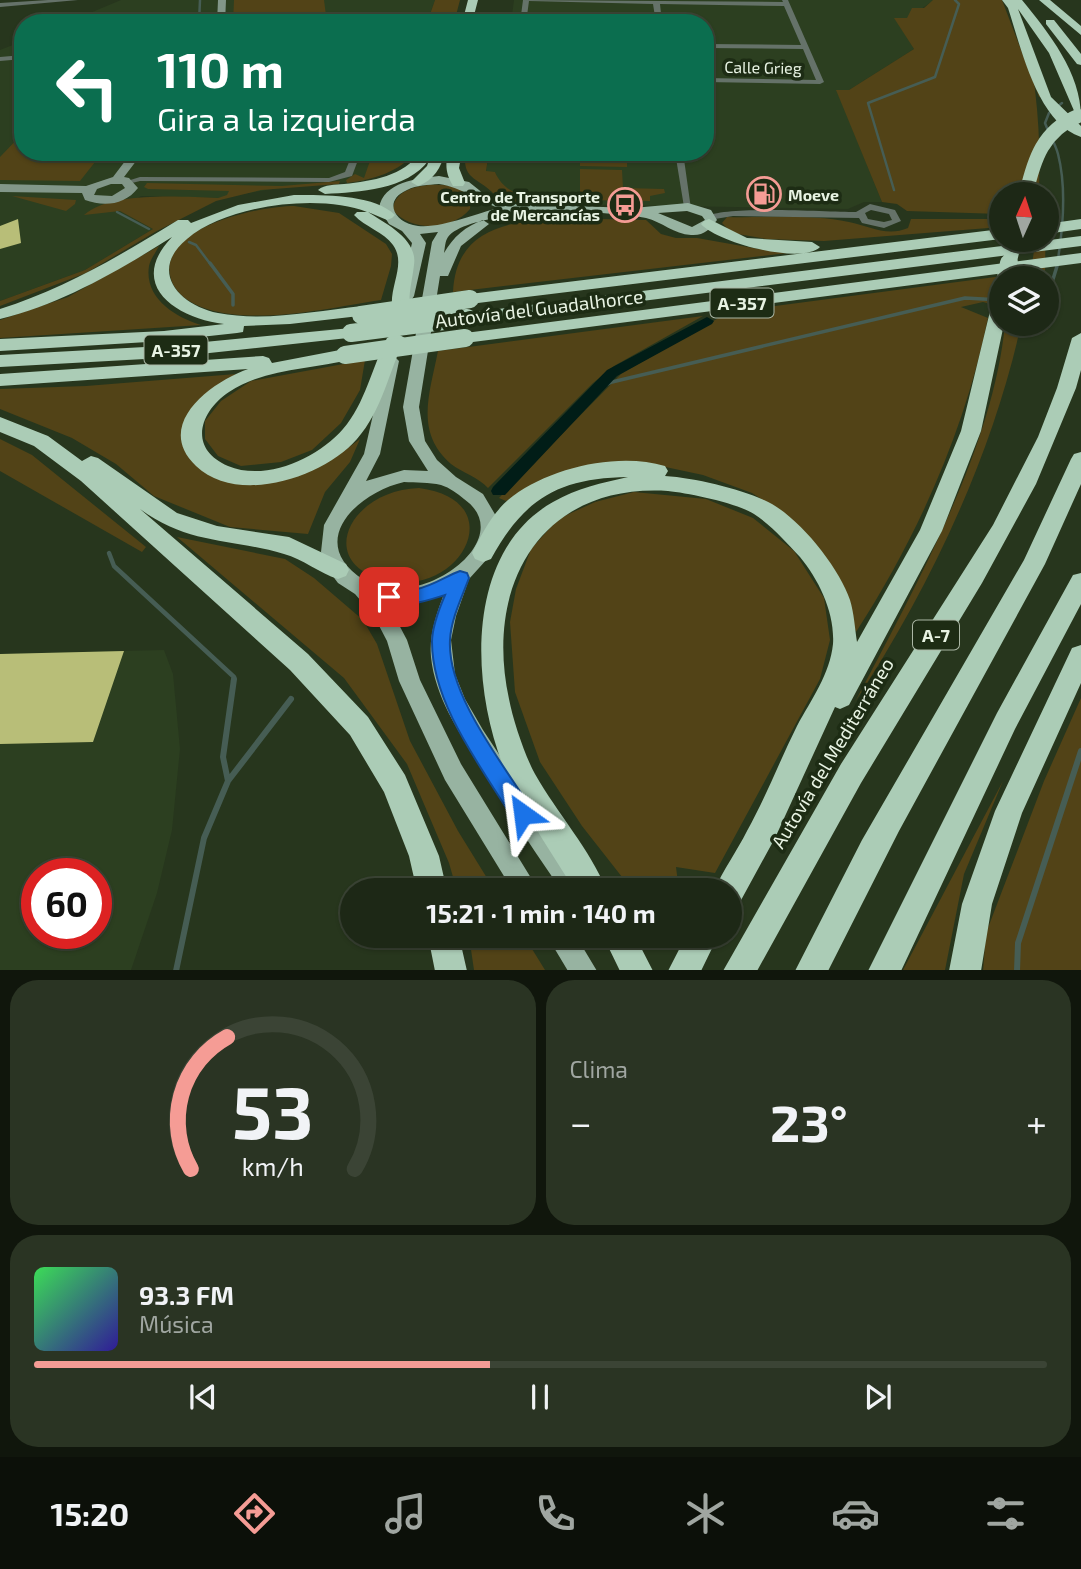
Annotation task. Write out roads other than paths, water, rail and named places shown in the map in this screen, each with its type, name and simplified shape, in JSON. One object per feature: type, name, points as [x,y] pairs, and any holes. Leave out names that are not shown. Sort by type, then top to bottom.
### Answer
[{"type":"highway","points":[[1007,0],[1013,8],[1045,98],[1063,119],[1081,133]]},
{"type":"highway","points":[[1017,0],[1050,44],[1074,91],[1081,114],[1046,136],[1034,155],[1028,182]]},
{"type":"highway","points":[[1033,0],[1081,62]]},
{"type":"highway","points":[[1044,0],[1081,32]]},
{"type":"highway","points":[[0,314],[58,294],[124,260],[184,223],[236,202],[261,195],[373,184],[412,169],[420,161]]},
{"type":"highway","points":[[418,182],[434,168],[436,161]]},
{"type":"highway","points":[[453,161],[452,167],[458,183]]},
{"type":"highway","points":[[236,202],[275,197],[375,195],[400,188]]},
{"type":"highway","points":[[299,201],[346,209],[365,216],[394,236],[403,247],[407,261],[399,296],[408,311]]},
{"type":"highway","points":[[387,215],[353,202],[299,201],[250,206],[200,223],[180,237],[165,253],[159,270],[162,286],[172,300],[192,312],[219,318],[259,320],[408,311],[470,299],[989,236]]},
{"type":"highway","points":[[709,220],[724,236],[774,246],[831,247],[964,239]]},
{"type":"highway","points":[[1059,227],[1081,224]]},
{"type":"highway","name":"Autovía del Guadalhorce","points":[[1059,245],[1081,241]]},
{"type":"highway","name":"Autovía del Guadalhorce","points":[[0,361],[163,352],[351,333],[1011,252]]},
{"type":"highway","name":"Autovía del Guadalhorce","points":[[0,380],[114,374],[345,355],[1013,252]]},
{"type":"highway","name":"Autovía del Guadalhorce","points":[[1028,252],[1081,258]]},
{"type":"highway","points":[[0,345],[164,336],[361,313]]},
{"type":"highway","points":[[736,878],[854,674],[931,531],[971,431],[993,336]]},
{"type":"highway","points":[[345,355],[240,378],[208,399],[193,419],[190,439],[203,461],[225,473],[256,477],[295,470],[330,452],[350,434],[367,410],[382,363],[396,338]]},
{"type":"highway","name":"Autovía del Mediterráneo","points":[[740,970],[827,811],[996,539],[1054,423],[1081,338]]},
{"type":"highway","points":[[0,424],[83,457],[169,519],[217,534],[289,546],[338,570]]},
{"type":"highway","points":[[41,441],[88,477],[299,662],[359,726],[395,784],[424,856],[429,878]]},
{"type":"highway","name":"A-7","points":[[813,967],[915,773],[1000,626],[1065,500],[1081,459]]},
{"type":"highway","points":[[483,553],[507,514],[534,494],[564,479],[602,471],[644,469],[689,476],[730,489],[783,524],[819,564],[838,600],[845,643],[838,675],[807,734],[759,838]]},
{"type":"highway","points":[[584,878],[522,778],[496,699],[492,649],[497,599],[513,556],[536,526],[559,508],[590,493],[640,482],[687,485],[758,506]]},
{"type":"highway","points":[[884,970],[1006,721],[1081,582]]},
{"type":"highway","points":[[965,970],[977,904],[1009,811],[1081,656]]},
{"type":"highway","points":[[446,948],[451,970]]},
{"type":"highway","points":[[625,948],[636,970]]},
{"type":"highway","points":[[685,970],[696,948]]},
{"type":"main road","points":[[537,210],[498,212],[470,219],[443,234],[439,242],[411,407],[417,441],[431,464],[478,501],[486,515],[488,531],[483,553],[460,578],[443,589],[418,596],[389,597],[363,590],[352,584],[338,570],[331,555],[328,537],[334,521],[372,454],[396,338],[408,311],[418,255],[419,243],[415,236],[387,215],[386,201],[400,188],[418,182],[439,180],[458,183],[472,189],[480,197],[510,208],[633,212],[670,216],[688,207],[701,210],[709,220],[700,230],[685,231],[670,216]]},
{"type":"main road","points":[[470,219],[480,209],[480,197]]},
{"type":"main road","points":[[424,334],[440,289],[446,259],[457,241],[490,221],[537,210]]},
{"type":"main road","points":[[404,226],[429,230],[455,226]]},
{"type":"main road","points":[[345,503],[363,490],[404,476],[432,477],[454,483]]},
{"type":"main road","points":[[460,578],[441,640],[445,676],[456,705],[529,824],[568,878]]},
{"type":"main road","points":[[363,590],[381,610],[397,640],[410,681],[453,772],[519,878]]},
{"type":"main road","points":[[568,948],[583,970]]},
{"type":"main road","points":[[620,948],[636,970]]},
{"type":"street","points":[[0,5],[75,0]]},
{"type":"street","points":[[528,0],[786,2],[806,47],[714,46]]},
{"type":"street","name":"Calle Grieg","points":[[714,80],[820,82],[806,47]]},
{"type":"street","points":[[122,181],[133,161]]},
{"type":"street","points":[[0,188],[89,190],[97,184],[140,178],[311,181],[339,178],[349,174],[354,161]]},
{"type":"street","points":[[680,161],[688,207]]},
{"type":"street","points":[[89,190],[89,197],[93,199],[113,200],[130,191],[131,184],[122,181]]},
{"type":"street","points":[[709,220],[733,213],[860,215]]},
{"type":"waterway","points":[[199,14],[200,0]]},
{"type":"waterway","points":[[894,190],[868,103],[935,77],[959,4],[955,0]]},
{"type":"waterway","points":[[1057,265],[1062,224],[1061,167],[1045,123],[1049,113],[1062,103]]},
{"type":"waterway","points":[[117,212],[149,229]]},
{"type":"waterway","points":[[189,242],[196,245],[211,265]]},
{"type":"waterway","points":[[210,263],[233,294],[233,305]]},
{"type":"waterway","points":[[597,389],[612,382],[965,298],[989,299]]},
{"type":"waterway","points":[[499,491],[612,373],[707,321]]},
{"type":"waterway","points":[[109,553],[114,566],[234,677],[233,681]]},
{"type":"waterway","points":[[228,781],[223,757],[234,679]]},
{"type":"waterway","points":[[228,781],[291,699]]},
{"type":"waterway","points":[[1017,970],[1018,943],[1081,751]]},
{"type":"waterway","points":[[176,970],[204,838],[228,781]]},
{"type":"place","name":"Moeve","points":[[764,194]]},
{"type":"place","name":"Centro de Transporte de Mercancías","points":[[625,205]]}]
